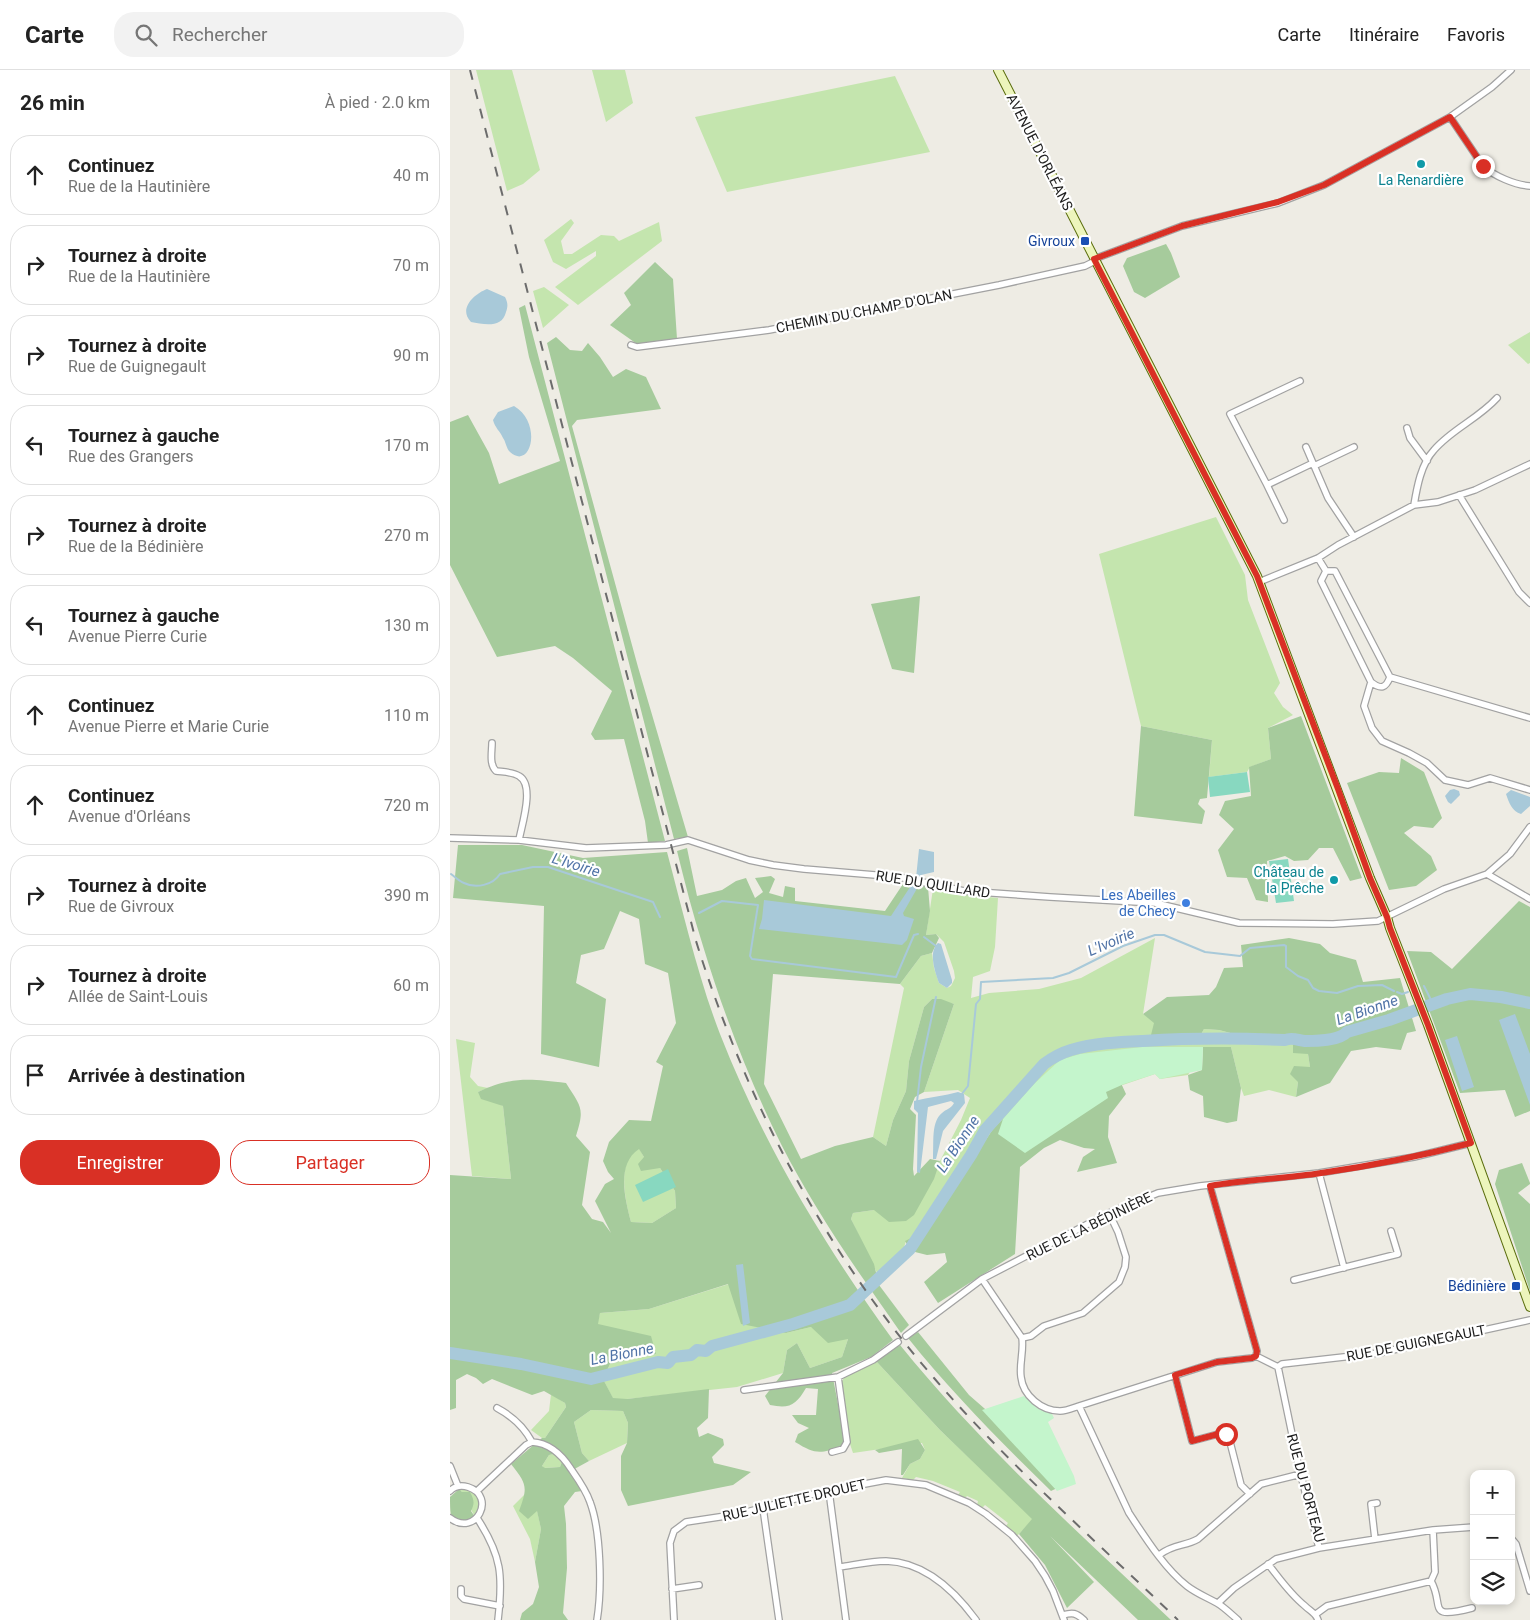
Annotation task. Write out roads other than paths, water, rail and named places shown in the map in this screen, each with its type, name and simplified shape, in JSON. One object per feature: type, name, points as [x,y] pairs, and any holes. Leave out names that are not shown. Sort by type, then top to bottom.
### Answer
[{"type":"main road","name":"AVENUE D'ORLÉANS","points":[[998,70],[1259,582],[1370,878],[1427,1021],[1530,1307]]},
{"type":"street","name":"CHEMIN DU CHAMP D'OLAN","points":[[631,345],[637,347],[769,330],[999,285],[1085,266],[1095,260],[1182,226],[1278,202],[1324,185],[1450,117],[1492,87],[1511,70]]},
{"type":"street","points":[[1450,117],[1488,171],[1522,186],[1530,186]]},
{"type":"street","points":[[1284,520],[1230,414],[1300,380]]},
{"type":"street","points":[[1414,505],[1426,461],[1433,451],[1450,435],[1487,409],[1496,398]]},
{"type":"street","points":[[1408,428],[1410,438],[1426,461]]},
{"type":"street","points":[[1306,447],[1328,498],[1354,537]]},
{"type":"street","points":[[1267,485],[1354,447]]},
{"type":"street","points":[[1259,582],[1318,558],[1338,545],[1414,505],[1438,502],[1475,490],[1530,464]]},
{"type":"street","points":[[1459,495],[1514,584],[1530,604]]},
{"type":"street","points":[[1318,558],[1326,572]]},
{"type":"street","points":[[1326,572],[1334,571],[1390,677],[1530,718]]},
{"type":"street","points":[[1326,572],[1321,581],[1372,682],[1377,687],[1381,687],[1388,682],[1390,677]]},
{"type":"street","points":[[1372,682],[1364,706],[1372,728],[1382,741],[1427,763],[1445,780],[1468,785],[1490,778],[1530,790]]},
{"type":"street","points":[[492,742],[492,765],[494,769],[496,771],[517,774],[527,785],[528,794],[519,840]]},
{"type":"street","points":[[1530,827],[1510,854],[1487,874],[1530,900]]},
{"type":"street","name":"RUE DU QUILLARD","points":[[450,838],[519,840],[586,848],[666,845],[688,840],[749,860],[773,865],[898,877],[964,891],[1155,903],[1238,923],[1333,924],[1378,921],[1444,889],[1487,874]]},
{"type":"street","name":"RUE DE LA BÉDINIÈRE","points":[[906,1336],[982,1279],[1110,1213],[1158,1193],[1319,1173],[1414,1157],[1471,1143]]},
{"type":"street","points":[[1319,1173],[1344,1268]]},
{"type":"street","points":[[1210,1186],[1257,1351],[1256,1356]]},
{"type":"street","points":[[1022,1338],[1031,1336],[1044,1326],[1083,1313],[1119,1282],[1125,1267],[1126,1257],[1110,1213]]},
{"type":"street","points":[[1294,1280],[1398,1254],[1391,1231]]},
{"type":"street","points":[[982,1279],[1022,1338],[1020,1376],[1023,1387],[1030,1398],[1047,1408],[1060,1411],[1080,1406],[1217,1362],[1256,1356],[1278,1367]]},
{"type":"street","name":"RUE DE GUIGNEGAULT","points":[[1278,1367],[1282,1364],[1379,1353],[1530,1320]]},
{"type":"street","points":[[744,1390],[838,1377],[873,1360],[898,1342]]},
{"type":"street","name":"RUE DU PORTEAU","points":[[1278,1367],[1319,1548],[1433,1530],[1470,1527]]},
{"type":"street","points":[[1175,1375],[1192,1441],[1222,1433],[1226,1434],[1229,1438],[1241,1485],[1250,1494]]},
{"type":"street","points":[[832,1452],[842,1449],[847,1442],[838,1377]]},
{"type":"street","points":[[1080,1406],[1129,1514],[1170,1570],[1199,1595],[1218,1604],[1238,1620]]},
{"type":"street","points":[[497,1408],[508,1414],[527,1432],[532,1442]]},
{"type":"street","points":[[477,1492],[526,1445],[532,1442],[547,1446],[566,1460],[580,1482],[590,1503],[597,1532],[601,1599],[597,1620]]},
{"type":"street","points":[[450,1466],[458,1486]]},
{"type":"street","points":[[1159,1555],[1173,1546],[1198,1539],[1260,1484],[1301,1474]]},
{"type":"street","name":"RUE JULIETTE DROUET","points":[[674,1620],[670,1539],[678,1527],[686,1522],[718,1518],[763,1508],[817,1492],[886,1480],[926,1485],[969,1503],[1000,1524],[1036,1561],[1053,1591],[1064,1618]]},
{"type":"street","points":[[450,1492],[458,1486],[468,1487],[477,1492],[482,1502],[482,1508],[477,1518],[472,1521],[462,1523],[450,1518]]},
{"type":"street","points":[[829,1491],[846,1620]]},
{"type":"street","points":[[1375,1539],[1371,1504],[1377,1503]]},
{"type":"street","points":[[763,1508],[779,1620]]},
{"type":"street","points":[[477,1518],[498,1558],[501,1590],[498,1620]]},
{"type":"street","points":[[1431,1581],[1435,1572],[1433,1530]]},
{"type":"street","points":[[1515,1543],[1530,1591]]},
{"type":"street","points":[[1218,1604],[1241,1583],[1276,1559],[1319,1548]]},
{"type":"street","points":[[840,1567],[884,1561],[898,1562],[922,1571],[942,1583],[961,1600],[976,1620]]},
{"type":"street","points":[[1268,1564],[1298,1600],[1317,1618],[1327,1606],[1431,1581]]},
{"type":"street","points":[[1431,1581],[1435,1588],[1437,1610],[1440,1613],[1446,1616],[1472,1608]]},
{"type":"street","points":[[672,1589],[699,1585]]},
{"type":"street","points":[[461,1589],[461,1596],[464,1599],[500,1606]]},
{"type":"street","points":[[1064,1618],[1071,1612],[1084,1620]]},
{"type":"water","points":[[487,289],[505,297],[507,306],[504,317],[501,321],[492,324],[471,322],[466,312],[469,302],[477,294]]},
{"type":"water","points":[[514,406],[529,423],[531,433],[531,442],[528,450],[524,455],[517,456],[510,452],[493,420],[498,412]]},
{"type":"water","points":[[1450,790],[1459,791],[1460,795],[1451,804],[1445,796]]},
{"type":"water","points":[[1511,790],[1530,797],[1530,806],[1521,814],[1513,809],[1508,800],[1506,794]]},
{"type":"water","points":[[919,849],[934,852],[934,872],[921,875],[919,885],[903,913],[904,916],[914,919],[907,940],[902,945],[759,929],[764,900],[891,916],[916,878]]},
{"type":"water","points":[[938,943],[941,944],[952,980],[952,983],[947,988],[939,983],[934,968],[933,952]]},
{"type":"water","points":[[1515,1014],[1530,1054],[1530,1105],[1499,1020]]},
{"type":"water","points":[[1457,1036],[1474,1087],[1462,1091],[1445,1040]]},
{"type":"water","points":[[958,1092],[964,1094],[965,1103],[943,1131],[936,1159],[933,1159],[933,1155],[936,1122],[938,1117],[954,1103],[951,1101],[928,1107],[920,1173],[917,1172],[918,1113],[914,1109],[914,1101]]},
{"type":"water","points":[[743,1264],[750,1323],[743,1326],[736,1265]]},
{"type":"waterway","name":"L'Ivoirie","points":[[451,874],[464,883],[479,886],[493,881],[500,874],[533,867],[548,867],[653,902],[660,917]]},
{"type":"waterway","name":"L'Ivoirie","points":[[699,913],[722,901],[758,905],[750,956],[752,959],[896,977],[914,935],[918,934]]},
{"type":"waterway","name":"L'Ivoirie","points":[[961,1095],[968,1086],[976,1004],[980,999],[981,982],[1053,978],[1069,973],[1123,946],[1155,935],[1164,935],[1205,952],[1240,956],[1250,948],[1284,945],[1286,946],[1286,967],[1298,976],[1308,980],[1313,988],[1319,991],[1337,993],[1358,986],[1382,985],[1394,991]]},
{"type":"waterway","name":"L'Ivoirie","points":[[924,937],[936,946]]},
{"type":"waterway","name":"L'Ivoirie","points":[[1424,986],[1433,1004]]},
{"type":"waterway","name":"L'Ivoirie","points":[[1397,992],[1402,994],[1408,992]]},
{"type":"waterway","name":"La Bionne","points":[[450,1353],[521,1364],[591,1379],[658,1362],[668,1363],[673,1357],[691,1355],[697,1350],[706,1351],[712,1346],[793,1324],[850,1305],[910,1249],[985,1130],[1044,1064],[1071,1050],[1107,1043],[1179,1039],[1292,1039],[1321,1041],[1333,1039],[1347,1032],[1389,1020],[1447,999],[1470,994],[1501,997],[1530,1003]]},
{"type":"waterway","points":[[917,1102],[921,1067],[936,997]]},
{"type":"railway","points":[[470,70],[696,941],[716,1001],[764,1116],[792,1172],[857,1279],[934,1378],[1022,1472],[1178,1620]]},
{"type":"place","name":"La Renardière","points":[[1421,164]]},
{"type":"place","name":"Givroux","points":[[1085,241]]},
{"type":"place","name":"Château de la Prêche","points":[[1334,880]]},
{"type":"place","name":"Les Abeilles de Checy","points":[[1186,903]]},
{"type":"place","name":"Bédinière","points":[[1516,1286]]}]
